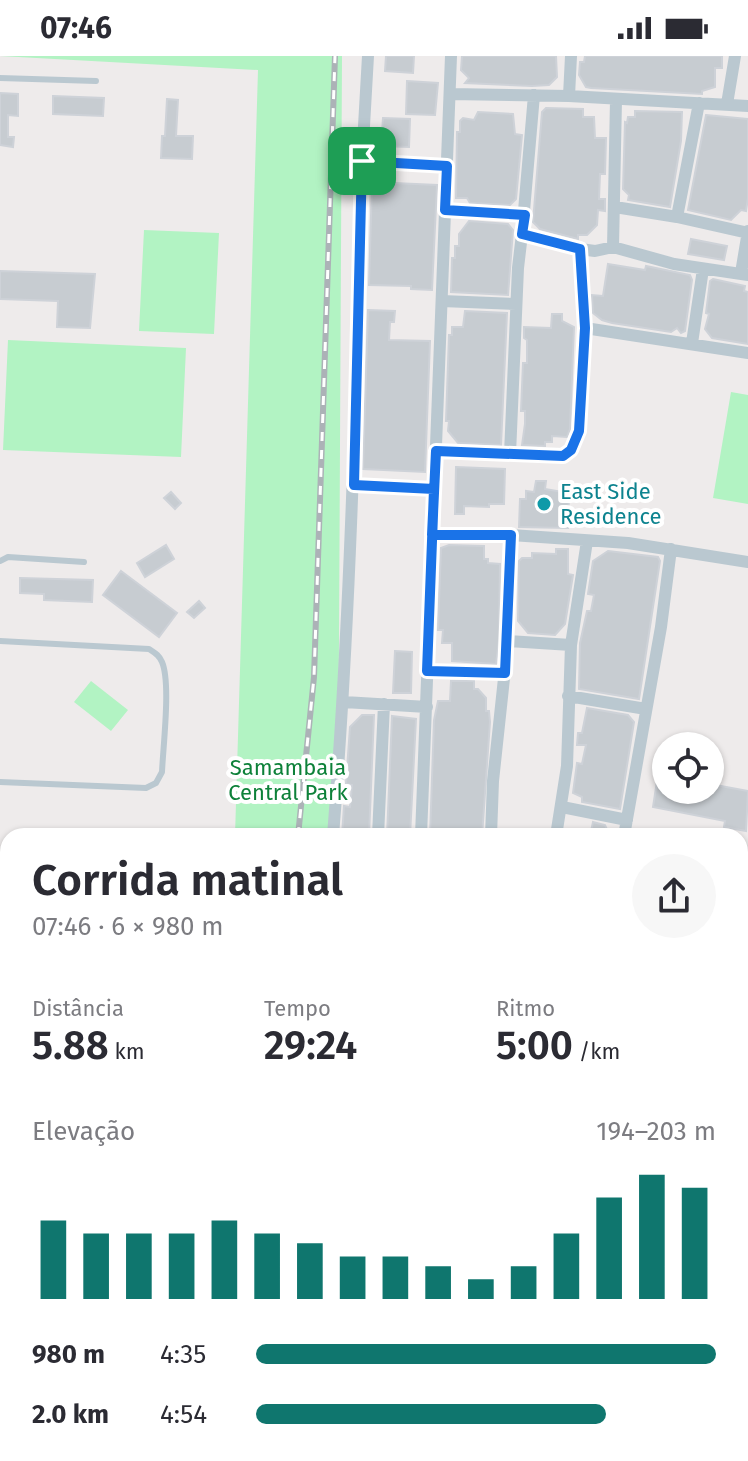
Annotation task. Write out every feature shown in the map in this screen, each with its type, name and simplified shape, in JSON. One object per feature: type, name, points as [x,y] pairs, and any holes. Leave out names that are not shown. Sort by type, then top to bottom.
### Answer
[{"type":"street","points":[[334,828],[344,702],[354,485],[362,161],[368,56]]},
{"type":"street","points":[[421,828],[451,56]]},
{"type":"street","points":[[569,96],[571,56]]},
{"type":"street","points":[[727,104],[735,56]]},
{"type":"street","points":[[450,94],[569,96],[748,106]]},
{"type":"street","points":[[510,454],[516,304],[534,95]]},
{"type":"street","points":[[613,247],[616,100]]},
{"type":"street","points":[[677,217],[699,103]]},
{"type":"street","points":[[362,161],[447,166]]},
{"type":"street","points":[[522,234],[580,249],[595,251],[613,247],[703,269],[745,274],[748,232],[615,207]]},
{"type":"street","points":[[445,210],[525,215]]},
{"type":"street","points":[[436,451],[563,456],[571,450],[579,431],[585,328],[580,249]]},
{"type":"street","points":[[692,343],[703,269]]},
{"type":"street","points":[[442,301],[516,304]]},
{"type":"street","points":[[585,328],[748,353]]},
{"type":"street","points":[[354,485],[434,489]]},
{"type":"street","points":[[432,535],[511,535],[628,543],[748,562]]},
{"type":"street","points":[[491,828],[493,781],[508,641],[511,535]]},
{"type":"street","points":[[558,828],[567,766],[571,645],[587,541]]},
{"type":"street","points":[[626,828],[671,549]]},
{"type":"street","points":[[508,641],[571,645]]},
{"type":"street","points":[[427,671],[505,673]]},
{"type":"street","points":[[568,696],[646,709]]},
{"type":"street","points":[[344,702],[427,707]]},
{"type":"street","points":[[378,828],[384,704]]},
{"type":"street","points":[[562,807],[627,820]]},
{"type":"lane","points":[[0,78],[96,81]]},
{"type":"lane","points":[[0,561],[8,557],[84,562]]},
{"type":"lane","points":[[0,641],[149,649],[161,659],[165,676],[162,772],[156,783],[146,788],[0,782]]},
{"type":"green space","name":"Samambaia Central Park","points":[[0,56],[342,56],[338,828],[235,828],[258,70]]},
{"type":"green space","points":[[144,230],[219,233],[214,334],[139,331]]},
{"type":"green space","points":[[8,340],[186,348],[181,457],[3,450]]},
{"type":"green space","points":[[731,392],[748,395],[748,504],[713,498]]},
{"type":"green space","points":[[91,681],[128,710],[111,731],[74,702]]},
{"type":"building","points":[[386,56],[414,56],[413,73],[385,71]]},
{"type":"building","points":[[462,56],[556,56],[557,77],[549,85],[465,83],[469,78],[461,70]]},
{"type":"building","points":[[585,56],[722,56],[722,68],[715,68],[715,87],[702,91],[702,94],[591,88],[586,87],[579,75],[580,62],[584,62]]},
{"type":"building","points":[[407,81],[438,83],[435,115],[406,114]]},
{"type":"building","points":[[0,93],[18,94],[18,116],[8,115],[8,137],[14,137],[13,147],[0,145]]},
{"type":"building","points":[[53,96],[104,98],[103,116],[53,114]]},
{"type":"building","points":[[167,99],[178,100],[176,136],[193,136],[192,159],[161,158]]},
{"type":"building","points":[[546,108],[583,109],[583,117],[594,117],[595,138],[606,138],[605,174],[600,174],[599,199],[605,199],[605,211],[598,210],[597,225],[587,235],[578,235],[578,239],[540,229],[533,222],[542,112]]},
{"type":"building","points":[[635,111],[682,112],[681,141],[670,207],[628,200],[629,195],[623,189],[625,122],[628,117],[635,117]]},
{"type":"building","points":[[478,112],[513,114],[515,134],[522,135],[516,199],[510,205],[470,203],[467,198],[456,198],[457,132],[460,132],[463,118],[474,120]]},
{"type":"building","points":[[706,115],[748,119],[746,211],[741,210],[731,220],[688,210]]},
{"type":"building","points":[[383,118],[410,119],[409,147],[381,146]]},
{"type":"building","points":[[372,182],[437,185],[432,290],[369,285]]},
{"type":"building","points":[[469,221],[508,224],[513,230],[508,295],[451,292],[455,246],[459,246],[459,234]]},
{"type":"building","points":[[691,239],[727,246],[724,260],[688,254]]},
{"type":"building","points":[[608,264],[645,270],[646,266],[690,275],[692,280],[685,331],[681,333],[677,328],[671,332],[612,323],[593,313],[592,295],[603,296]]},
{"type":"building","points":[[0,271],[95,274],[90,328],[57,327],[58,301],[0,299]]},
{"type":"building","points":[[713,279],[745,286],[744,291],[748,292],[748,344],[712,338],[705,329],[709,314],[706,313],[710,281]]},
{"type":"building","points":[[368,310],[395,311],[394,322],[390,322],[389,340],[430,341],[425,472],[363,469]]},
{"type":"building","points":[[465,311],[507,313],[501,445],[458,443],[448,431],[449,335],[452,335],[452,327],[463,327]]},
{"type":"building","points":[[552,314],[562,314],[562,321],[574,327],[570,429],[567,437],[552,436],[552,442],[545,442],[545,446],[522,445],[525,424],[525,411],[521,411],[523,363],[527,363],[524,327],[551,328]]},
{"type":"building","points":[[456,467],[505,469],[504,504],[464,506],[464,514],[455,514]]},
{"type":"building","name":"East Side Residence","points":[[536,481],[546,481],[545,489],[569,493],[568,528],[519,527],[520,499],[526,499],[526,491],[534,492]]},
{"type":"building","points":[[171,492],[181,503],[175,509],[164,498]]},
{"type":"building","points":[[166,545],[174,559],[145,577],[137,563]]},
{"type":"building","points":[[449,545],[484,546],[484,559],[488,559],[488,563],[500,564],[496,664],[452,661],[452,643],[442,643],[443,630],[438,630],[441,548]]},
{"type":"building","points":[[556,549],[568,549],[568,574],[573,575],[565,624],[555,635],[528,633],[518,621],[519,561],[532,558],[532,553],[556,554]]},
{"type":"building","points":[[608,551],[658,557],[660,561],[639,699],[579,689],[580,643],[594,595],[588,594],[593,561]]},
{"type":"building","points":[[121,571],[177,613],[159,637],[103,595]]},
{"type":"building","points":[[20,578],[93,580],[92,602],[44,600],[44,594],[20,593]]},
{"type":"building","points":[[199,601],[205,608],[194,618],[187,612]]},
{"type":"building","points":[[395,651],[412,652],[411,693],[393,693]]},
{"type":"building","points":[[451,681],[474,681],[474,689],[486,698],[490,722],[483,828],[430,828],[434,720],[438,701],[450,701]]},
{"type":"building","points":[[587,708],[628,715],[634,722],[620,809],[582,802],[582,797],[573,793],[577,763],[582,764],[586,745],[577,745]]},
{"type":"building","points":[[362,715],[374,715],[369,828],[343,828],[344,806],[350,807],[352,785],[346,784],[350,727]]},
{"type":"building","points":[[392,716],[416,719],[410,828],[387,828]]},
{"type":"building","points":[[724,787],[748,791],[746,828],[724,827],[725,821],[653,807],[653,804],[724,804]]},
{"type":"building","points":[[593,822],[606,828],[592,828]]},
{"type":"railway","points":[[299,828],[314,677],[335,56]]},
{"type":"place","name":"East Side Residence","points":[[544,504]]},
{"type":"route","points":[[362,161],[354,485],[434,489],[432,535],[427,671],[505,673],[511,535],[432,535],[436,451],[563,456],[571,450],[579,431],[585,328],[580,249],[522,234],[525,215],[445,210],[447,166],[362,161]]}]
